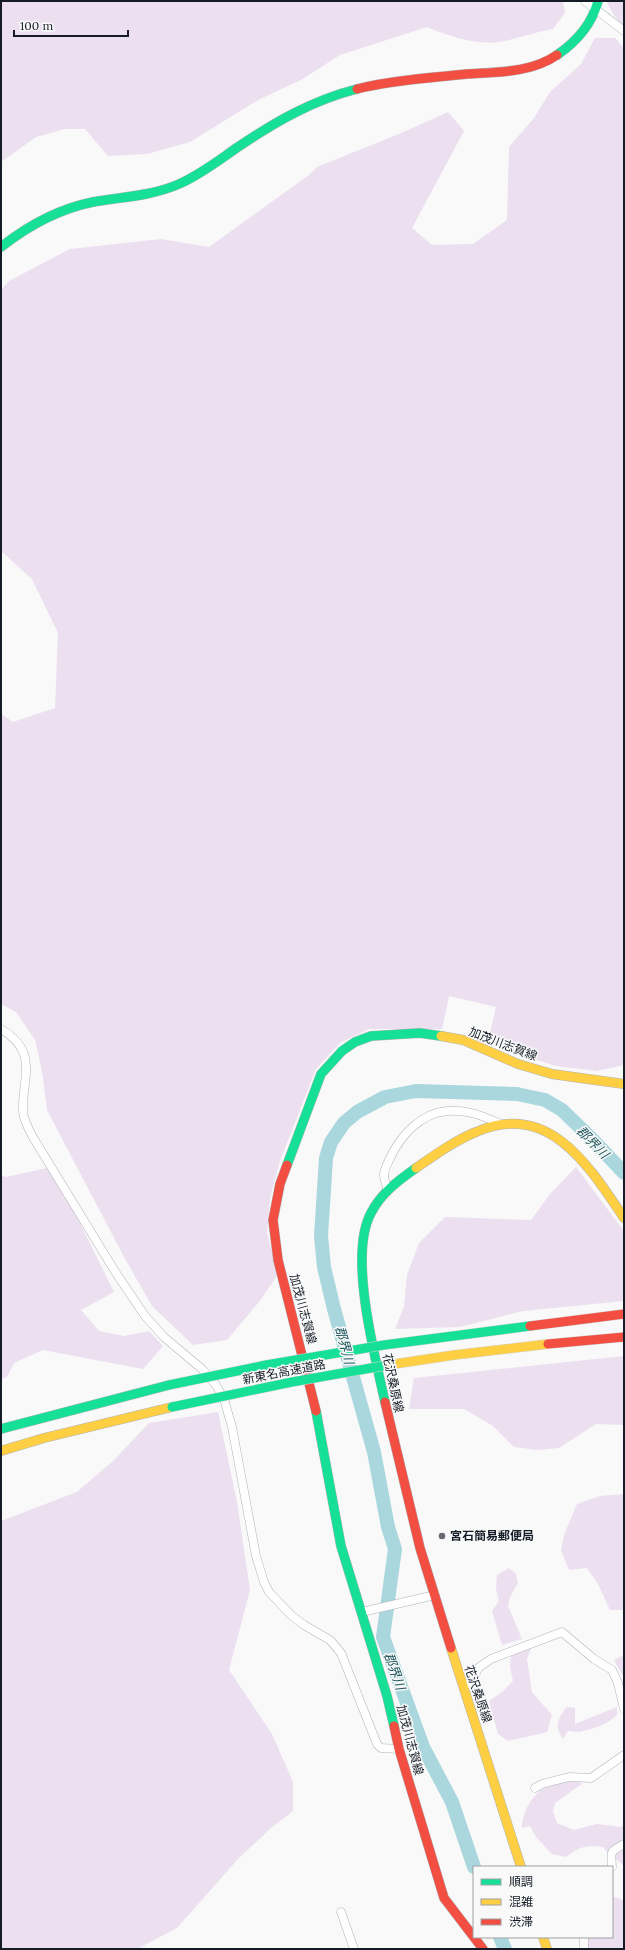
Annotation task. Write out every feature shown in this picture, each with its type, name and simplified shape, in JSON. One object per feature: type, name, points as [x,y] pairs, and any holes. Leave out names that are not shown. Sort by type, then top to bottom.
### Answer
[{"type":"main road","points":[[1,246],[39,220],[58,212],[80,205],[155,191],[178,184],[285,117],[312,104],[348,91],[387,82],[517,70],[546,62],[573,42],[587,28],[598,6]]},
{"type":"main road","name":"加茂川志賀線","points":[[473,1936],[444,1898],[399,1750],[387,1696],[341,1546],[320,1426],[278,1260],[273,1220],[280,1184],[321,1074],[335,1058],[355,1042],[371,1036],[420,1033],[463,1040],[518,1064],[552,1074],[624,1084]]},
{"type":"main road","name":"花沢桑原線","points":[[521,1866],[464,1686],[430,1595],[418,1539],[386,1410],[372,1340],[361,1256],[367,1221],[372,1211],[388,1190],[405,1176],[461,1139],[485,1128],[501,1124],[512,1123],[533,1125],[545,1129],[563,1140],[595,1176],[624,1218]]},
{"type":"main road","name":"新東名高速道路","points":[[1,1429],[169,1385],[266,1366],[384,1345],[624,1314]]},
{"type":"main road","name":"新東名高速道路","points":[[1,1451],[44,1438],[172,1407],[270,1386],[388,1365],[494,1350],[624,1337]]},
{"type":"main road","name":"加茂川志賀線","points":[[475,1938],[483,1949]]},
{"type":"main road","points":[[543,1938],[547,1949]]},
{"type":"street","points":[[585,1],[598,6],[624,31]]},
{"type":"street","points":[[1,1029],[13,1036],[23,1049],[27,1063],[23,1103],[24,1117],[34,1140],[116,1273],[145,1316],[165,1338],[202,1369],[216,1385],[224,1399],[232,1427],[256,1556],[267,1589],[292,1616],[304,1626],[330,1640],[342,1653],[377,1744],[381,1748],[399,1750]]},
{"type":"street","points":[[388,1190],[384,1175],[397,1143],[421,1121],[432,1114],[448,1111],[479,1114],[501,1124]]},
{"type":"street","points":[[362,1612],[430,1595]]},
{"type":"street","points":[[464,1686],[473,1681],[478,1668],[491,1659],[562,1632],[594,1659],[612,1670],[618,1683],[624,1709]]},
{"type":"street","points":[[535,1788],[542,1784],[569,1777],[591,1778],[624,1755]]},
{"type":"street","points":[[612,1866],[610,1858],[613,1850],[624,1844]]},
{"type":"street","points":[[341,1912],[354,1949]]},
{"type":"street","points":[[584,1938],[584,1949]]},
{"type":"shaded area","points":[[1,1],[563,1],[565,13],[553,29],[499,42],[490,43],[462,39],[427,27],[340,55],[301,80],[258,100],[190,142],[147,154],[108,156],[85,129],[65,129],[36,137],[1,162]]},
{"type":"shaded area","points":[[606,1],[624,1],[624,26],[615,17]]},
{"type":"shaded area","points":[[595,38],[615,38],[624,48],[624,1065],[597,1071],[556,1066],[518,1054],[489,1037],[496,1007],[449,996],[442,1029],[369,1029],[340,1043],[316,1069],[280,1161],[270,1198],[267,1233],[278,1274],[259,1302],[227,1340],[193,1345],[152,1306],[124,1257],[47,1110],[42,1071],[35,1040],[16,1012],[1,1004],[1,714],[13,722],[55,708],[58,633],[32,579],[1,551],[1,290],[9,281],[70,249],[161,239],[209,247],[309,175],[317,167],[399,134],[448,112],[464,131],[412,228],[432,245],[473,244],[507,220],[509,147],[534,118],[550,92],[581,64]]},
{"type":"shaded area","points":[[52,1167],[114,1292],[81,1310],[99,1331],[124,1336],[149,1331],[163,1346],[143,1369],[43,1350],[14,1363],[7,1377],[1,1379],[1,1175],[6,1177]]},
{"type":"shaded area","points":[[576,1167],[624,1231],[624,1301],[523,1311],[460,1327],[395,1329],[404,1307],[407,1275],[419,1243],[445,1217],[531,1220],[550,1194]]},
{"type":"shaded area","points":[[624,1356],[624,1425],[596,1424],[559,1448],[538,1450],[514,1447],[493,1426],[464,1409],[409,1409],[414,1378]]},
{"type":"shaded area","points":[[218,1412],[237,1502],[250,1590],[229,1670],[272,1734],[293,1782],[293,1811],[271,1828],[238,1859],[177,1928],[137,1949],[1,1949],[1,1521],[77,1492],[114,1460],[149,1423]]},
{"type":"shaded area","points":[[624,1494],[624,1610],[610,1610],[598,1584],[587,1568],[569,1570],[561,1550],[564,1535],[577,1504],[600,1496]]},
{"type":"shaded area","points":[[509,1568],[516,1574],[518,1583],[510,1597],[508,1606],[522,1639],[502,1645],[492,1611],[499,1601],[496,1589],[497,1575]]},
{"type":"shaded area","points":[[531,1648],[527,1659],[532,1692],[552,1715],[547,1732],[508,1741],[498,1734],[489,1701],[502,1692],[513,1681],[510,1667],[511,1654]]},
{"type":"shaded area","points":[[624,1655],[624,1678],[614,1660]]},
{"type":"shaded area","points":[[567,1707],[575,1708],[575,1724],[617,1707],[617,1715],[601,1725],[580,1732],[568,1731],[563,1739],[560,1734],[558,1722]]},
{"type":"shaded area","points":[[571,1781],[583,1783],[555,1803],[553,1811],[557,1823],[574,1830],[597,1824],[620,1827],[624,1825],[624,1865],[611,1857],[603,1847],[598,1846],[583,1847],[566,1857],[552,1854],[536,1837],[530,1826],[522,1828],[522,1822],[526,1810],[532,1799],[537,1794],[547,1787]]},
{"type":"shaded area","points":[[613,1896],[624,1900],[624,1949],[586,1949],[586,1938],[613,1938]]},
{"type":"waterway","name":"郡界川","points":[[474,1866],[452,1802],[423,1747],[383,1637],[395,1549],[388,1527],[374,1452],[334,1309],[324,1267],[321,1236],[326,1158],[331,1142],[344,1123],[357,1112],[385,1097],[416,1091],[517,1094],[545,1100],[562,1110],[624,1173]]},
{"type":"waterway","name":"郡界川","points":[[500,1938],[505,1949]]},
{"type":"traffic: fast","points":[[557,55],[571,44],[582,32],[592,17],[598,1]]},
{"type":"traffic: fast","points":[[1,247],[33,225],[68,209],[93,202],[148,194],[179,184],[202,172],[280,121],[325,99],[357,89]]},
{"type":"traffic: fast","points":[[287,1165],[321,1074],[342,1051],[355,1042],[371,1036],[420,1033],[441,1036]]},
{"type":"traffic: fast","points":[[385,1402],[375,1359],[366,1306],[362,1254],[365,1231],[371,1213],[380,1199],[397,1182],[416,1168]]},
{"type":"traffic: fast","points":[[169,1385],[266,1365],[384,1345],[530,1326]]},
{"type":"traffic: fast","points":[[172,1407],[292,1382],[388,1365]]},
{"type":"traffic: fast","points":[[1,1429],[169,1385]]},
{"type":"traffic: fast","points":[[316,1411],[341,1546],[387,1696],[394,1726]]},
{"type":"traffic: slow","points":[[441,1036],[463,1040],[518,1064],[552,1074],[624,1084]]},
{"type":"traffic: slow","points":[[416,1168],[452,1144],[476,1132],[502,1124],[525,1125],[546,1131],[564,1144],[581,1160],[596,1178],[624,1218]]},
{"type":"traffic: slow","points":[[388,1365],[454,1355],[548,1344]]},
{"type":"traffic: slow","points":[[1,1451],[44,1438],[172,1407]]},
{"type":"traffic: slow","points":[[451,1648],[521,1866]]},
{"type":"traffic: slow","points":[[543,1938],[547,1949]]},
{"type":"traffic: jam","points":[[357,89],[384,83],[514,70],[536,65],[557,55]]},
{"type":"traffic: jam","points":[[287,1165],[280,1184],[273,1220],[278,1260],[316,1411]]},
{"type":"traffic: jam","points":[[530,1326],[624,1314]]},
{"type":"traffic: jam","points":[[548,1344],[624,1337]]},
{"type":"traffic: jam","points":[[385,1402],[420,1548],[451,1648]]},
{"type":"traffic: jam","points":[[394,1726],[399,1749],[444,1898],[473,1936]]},
{"type":"traffic: jam","points":[[475,1938],[483,1949]]},
{"type":"place","name":"宮石簡易郵便局","points":[[442,1536]]}]
